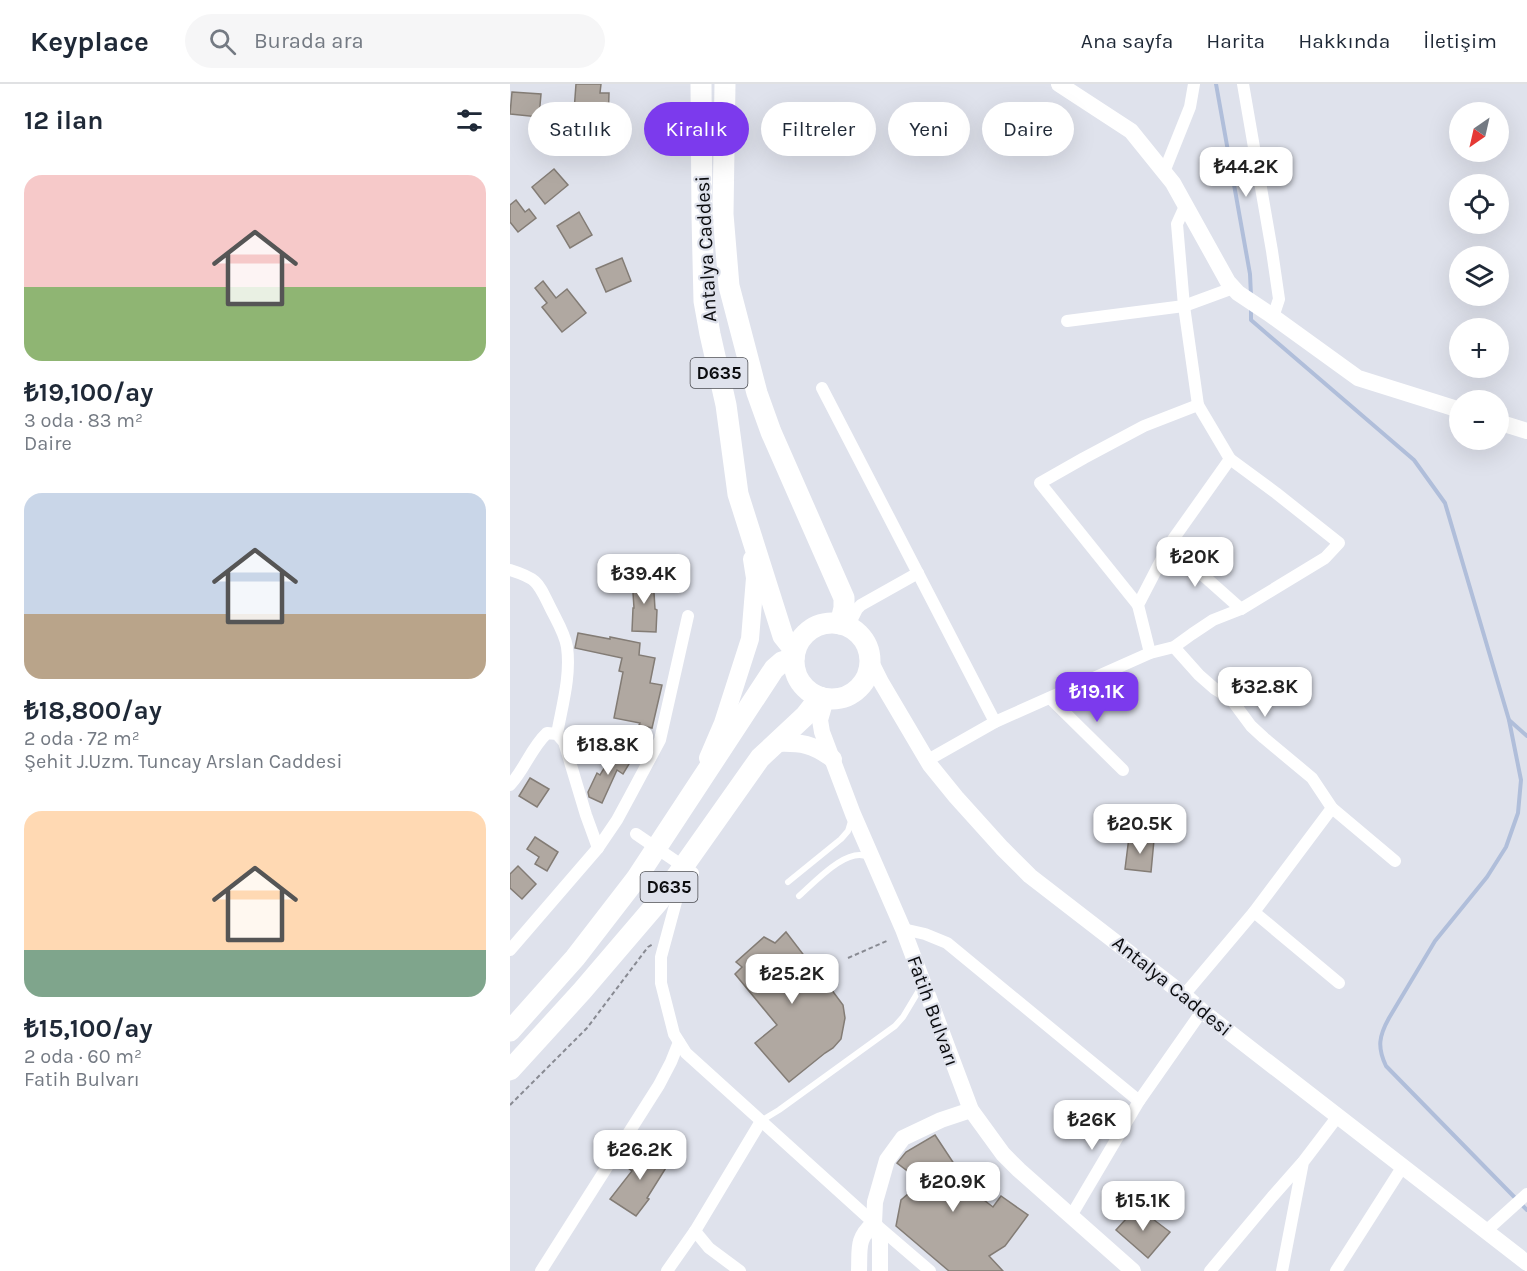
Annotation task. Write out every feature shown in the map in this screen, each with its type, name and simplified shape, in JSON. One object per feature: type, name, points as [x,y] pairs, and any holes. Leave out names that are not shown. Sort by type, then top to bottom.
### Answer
[{"type":"highway","name":"Antalya Caddesi","points":[[701,84],[704,301],[726,405],[738,496],[783,636],[794,654]]},
{"type":"highway","name":"Antalya Caddesi","points":[[725,84],[723,214],[729,286],[757,393],[771,432],[844,598],[844,625]]},
{"type":"highway","name":"D635","points":[[510,1070],[691,867],[760,758],[823,698],[808,691],[800,682],[795,670],[794,654],[800,640],[809,630],[827,623],[844,625]]},
{"type":"highway","points":[[823,698],[844,698],[860,688],[869,672],[870,660],[865,642],[857,632],[844,625]]},
{"type":"highway","name":"D635","points":[[510,1031],[575,958],[636,879],[774,669],[794,654]]},
{"type":"main road","points":[[1059,84],[1131,131],[1173,183],[1235,291],[1358,378],[1449,407]]},
{"type":"main road","points":[[1509,425],[1527,431]]},
{"type":"main road","points":[[696,788],[723,723],[750,639],[756,578],[738,496]]},
{"type":"main road","name":"Antalya Caddesi","points":[[870,660],[928,760],[956,797],[1030,876],[1527,1263]]},
{"type":"main road","name":"Fatih Bulvarı","points":[[823,698],[820,720],[822,732],[853,814],[903,929],[971,1110],[1003,1154],[1019,1170],[1133,1271]]},
{"type":"main road","points":[[777,742],[806,744],[821,750],[833,759]]},
{"type":"main road","points":[[880,1271],[880,1238],[874,1223],[874,1202],[887,1160],[903,1138],[941,1120],[971,1110]]},
{"type":"main road","points":[[859,1271],[863,1232],[874,1223]]},
{"type":"street","points":[[1164,172],[1190,107],[1194,84]]},
{"type":"street","points":[[1243,84],[1279,299],[1271,315]]},
{"type":"street","points":[[928,760],[995,722],[1150,653],[1174,647],[1213,620],[1241,609],[1325,558],[1339,543],[1230,459],[1198,405],[1184,306],[1177,224],[1186,204]]},
{"type":"street","points":[[1067,321],[1184,306],[1235,291]]},
{"type":"street","points":[[822,388],[995,722]]},
{"type":"street","points":[[1150,653],[1138,605],[1040,483],[1144,426],[1198,405]]},
{"type":"street","points":[[1138,605],[1169,545],[1230,459]]},
{"type":"street","points":[[1169,545],[1241,609]]},
{"type":"street","points":[[510,570],[531,577],[540,586],[560,626],[567,646],[568,675],[557,734]]},
{"type":"street","points":[[844,625],[861,605],[918,573]]},
{"type":"street","points":[[510,950],[598,848],[617,820],[660,740],[688,616]]},
{"type":"street","points":[[1174,647],[1199,675],[1231,699],[1251,726],[1312,778],[1332,808],[1395,861]]},
{"type":"street","points":[[1050,698],[1123,770]]},
{"type":"street","points":[[510,785],[540,740],[547,734],[557,734],[564,742],[598,848]]},
{"type":"street","points":[[1184,995],[1254,912],[1332,808]]},
{"type":"street","points":[[636,834],[691,867],[665,938],[661,957],[661,983],[674,1034],[686,1053],[930,1271]]},
{"type":"street","points":[[1254,912],[1339,983]]},
{"type":"street","points":[[903,929],[925,934],[947,943],[1139,1101]]},
{"type":"street","points":[[1071,1216],[1139,1101],[1202,1011]]},
{"type":"street","points":[[541,1271],[659,1084],[679,1042]]},
{"type":"street","points":[[1210,1271],[1303,1162],[1338,1116]]},
{"type":"street","points":[[667,1271],[695,1231],[761,1121]]},
{"type":"street","points":[[1282,1271],[1303,1162]]},
{"type":"street","points":[[1336,1271],[1403,1166]]},
{"type":"street","points":[[1486,1231],[1527,1194]]},
{"type":"street","points":[[695,1231],[709,1248],[740,1271]]},
{"type":"lane","points":[[788,882],[841,839],[848,831],[853,814]]},
{"type":"lane","points":[[799,896],[844,859],[854,855],[864,855],[873,860]]},
{"type":"lane","points":[[761,1121],[895,1026],[923,984]]},
{"type":"path","points":[[510,1105],[587,1028],[648,947],[665,938]]},
{"type":"path","points":[[848,958],[889,940]]},
{"type":"building","points":[[576,84],[601,84],[600,93],[609,93],[609,102],[575,102]]},
{"type":"building","points":[[512,92],[541,94],[540,102],[528,102],[528,116],[510,114]]},
{"type":"building","points":[[554,169],[568,185],[545,204],[532,187]]},
{"type":"building","points":[[516,200],[525,212],[529,209],[536,218],[518,232],[510,222],[510,205]]},
{"type":"building","points":[[579,212],[592,235],[570,248],[557,226]]},
{"type":"building","points":[[622,258],[631,281],[606,292],[596,269]]},
{"type":"building","points":[[543,281],[556,298],[567,289],[586,313],[562,332],[542,307],[547,303],[535,288]]},
{"type":"building","points":[[653,576],[655,609],[657,610],[656,632],[632,631],[634,608],[632,578]]},
{"type":"building","points":[[578,633],[640,643],[639,655],[655,658],[650,683],[662,685],[652,728],[614,718],[623,672],[619,671],[622,658],[575,648]]},
{"type":"building","points":[[616,749],[632,759],[623,774],[617,770],[602,803],[589,797],[588,792],[597,773],[600,775]]},
{"type":"building","points":[[530,778],[549,789],[537,807],[519,796]]},
{"type":"building","points":[[535,837],[558,852],[547,871],[535,864],[539,857],[527,849]]},
{"type":"building","points":[[1129,837],[1154,840],[1151,872],[1125,869]]},
{"type":"building","points":[[518,866],[536,884],[522,899],[510,888],[510,874]]},
{"type":"building","points":[[786,932],[806,958],[810,971],[819,972],[828,982],[843,1005],[845,1018],[841,1039],[833,1048],[789,1082],[755,1043],[777,1025],[735,974],[742,967],[736,962],[764,937],[775,943]]},
{"type":"building","points":[[935,1135],[966,1182],[977,1190],[975,1193],[993,1207],[1001,1196],[1028,1215],[1005,1246],[989,1256],[1003,1271],[949,1271],[896,1226],[901,1200],[922,1182],[897,1163],[906,1152]]},
{"type":"building","points":[[641,1146],[669,1163],[647,1198],[649,1199],[636,1216],[610,1199],[632,1171],[628,1168]]},
{"type":"building","points":[[1137,1207],[1170,1232],[1148,1258],[1116,1230]]},
{"type":"waterway","points":[[1216,84],[1250,274],[1251,296]]},
{"type":"waterway","points":[[1251,307],[1251,320],[1414,460],[1445,503],[1509,720],[1521,780],[1518,813],[1506,847],[1487,877],[1435,941],[1389,1018],[1381,1036],[1380,1047],[1386,1066],[1527,1210]]},
{"type":"waterway","points":[[1509,720],[1527,736]]}]
